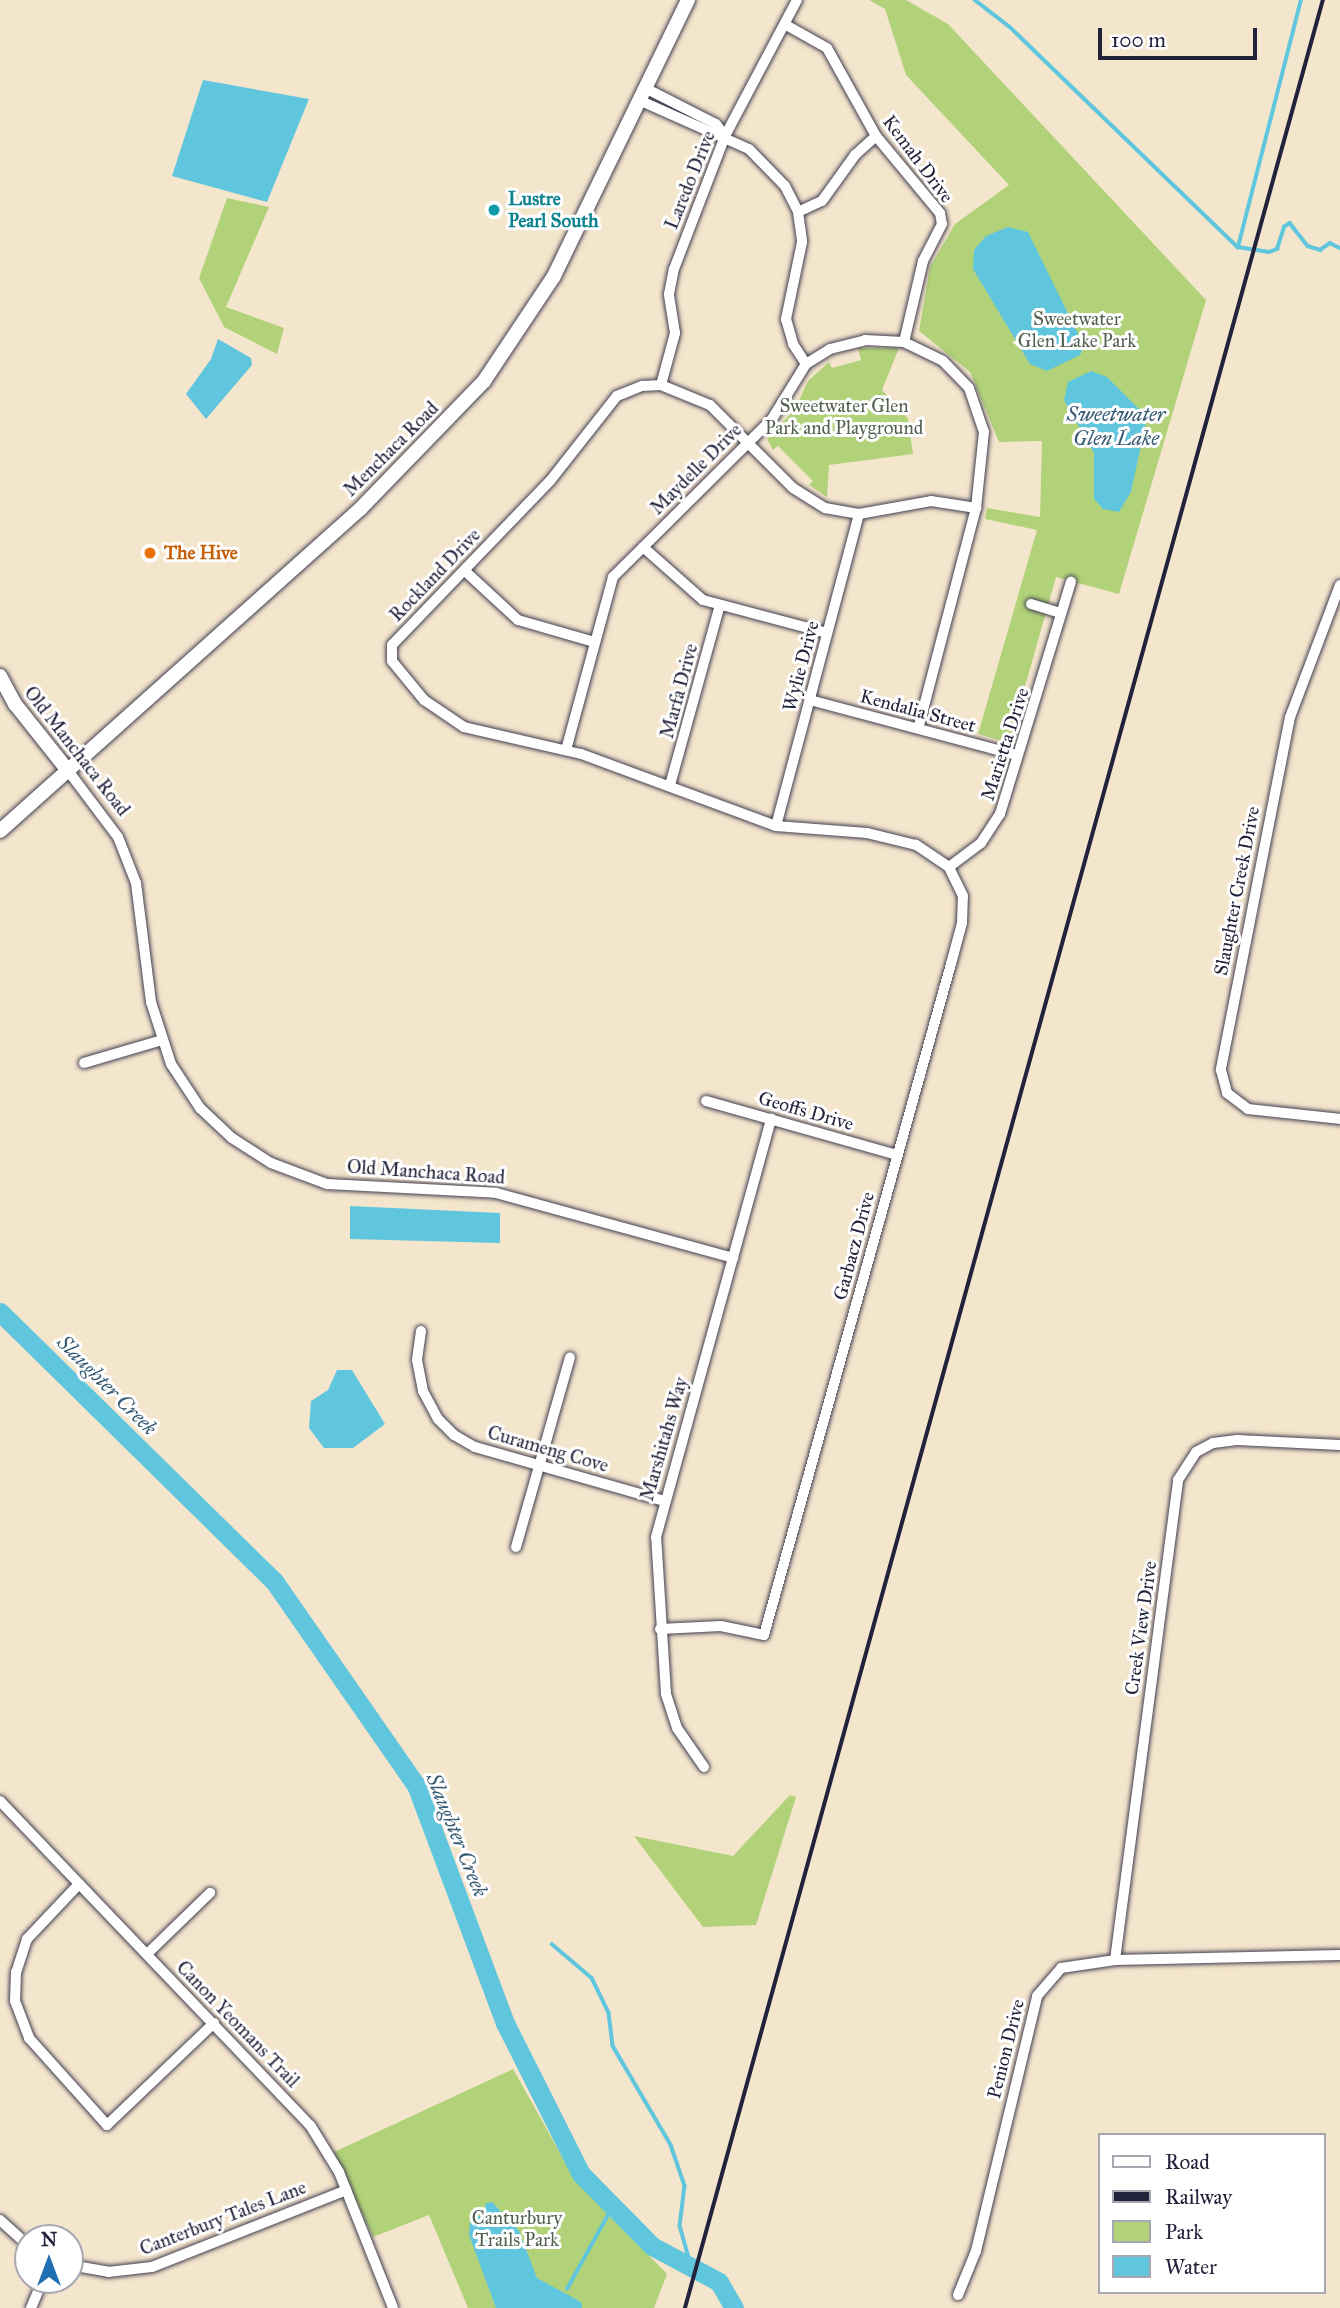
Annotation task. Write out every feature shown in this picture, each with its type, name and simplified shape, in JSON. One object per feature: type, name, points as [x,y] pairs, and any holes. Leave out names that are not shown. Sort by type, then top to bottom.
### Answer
[{"type":"main road","name":"Menchaca Road","points":[[0,831],[361,508],[466,402],[527,322],[554,276],[688,0]]},
{"type":"main road","name":"Old Manchaca Road","points":[[0,676],[15,704],[69,772]]},
{"type":"street","name":"Laredo Drive","points":[[661,384],[675,333],[669,286],[725,136],[797,0]]},
{"type":"street","name":"Kemah Drive","points":[[786,25],[827,48],[876,136],[942,218],[922,261],[904,342]]},
{"type":"street","points":[[644,95],[716,124],[725,136],[749,149],[774,173],[798,212],[802,251],[786,319],[789,337],[806,363],[854,341],[904,342],[943,361],[973,396],[985,445],[976,508],[918,729]]},
{"type":"street","points":[[798,212],[822,201],[855,155],[876,136]]},
{"type":"street","name":"Maydelle Drive","points":[[566,750],[609,584],[780,410],[806,363]]},
{"type":"street","points":[[661,384],[710,405],[802,495],[825,508],[859,514],[921,501],[976,508]]},
{"type":"street","name":"Rockland Drive","points":[[661,384],[642,386],[617,396],[571,457],[465,571],[396,640],[392,661],[424,700],[453,722],[566,750],[670,785],[776,826],[878,835],[925,849],[950,867]]},
{"type":"street","name":"Wylie Drive","points":[[776,826],[859,514]]},
{"type":"street","points":[[643,547],[697,596],[720,605],[827,634]]},
{"type":"street","points":[[465,571],[518,620],[594,642]]},
{"type":"street","name":"Marietta Drive","points":[[950,867],[995,825],[1043,683],[1071,582]]},
{"type":"street","name":"Slaughter Creek Drive","points":[[1340,585],[1290,717],[1221,1070],[1227,1093],[1248,1109],[1340,1119]]},
{"type":"street","points":[[1031,604],[1061,613]]},
{"type":"street","name":"Marfa Drive","points":[[670,785],[720,605]]},
{"type":"street","name":"Kendalia Street","points":[[810,700],[1017,755]]},
{"type":"street","name":"Old Manchaca Road","points":[[69,772],[118,837],[136,883],[150,1002],[178,1077],[208,1117],[251,1152],[289,1172],[346,1187],[496,1193],[733,1258]]},
{"type":"street","name":"Garbacz Drive","points":[[660,1629],[721,1626],[764,1635],[962,923],[963,896],[950,867]]},
{"type":"street","points":[[85,1063],[162,1040]]},
{"type":"street","name":"Geoffs Drive","points":[[706,1101],[897,1155]]},
{"type":"street","name":"Marshitahs Way","points":[[704,1767],[684,1741],[668,1706],[655,1550],[664,1501],[771,1119]]},
{"type":"street","name":"Curameng Cove","points":[[421,1331],[417,1370],[438,1419],[475,1447],[664,1501]]},
{"type":"street","points":[[516,1548],[570,1358]]},
{"type":"street","name":"Creek View Drive","points":[[1115,1960],[1178,1480],[1196,1452],[1213,1443],[1237,1440],[1340,1446]]},
{"type":"street","name":"Canon Yeomans Trail","points":[[0,1801],[310,2126],[334,2161],[393,2308]]},
{"type":"street","points":[[79,1884],[27,1939],[16,1972],[15,2001],[29,2038],[107,2125],[214,2023]]},
{"type":"street","points":[[147,1954],[210,1893]]},
{"type":"street","name":"Penion Drive","points":[[958,2295],[976,2251],[1037,1996],[1060,1968],[1115,1960],[1340,1955]]},
{"type":"street","name":"Canterbury Tales Lane","points":[[84,2268],[108,2272],[152,2267],[346,2190]]},
{"type":"street","points":[[0,2220],[14,2232]]},
{"type":"green space","name":"Sweetwater Glen Lake Park","points":[[869,0],[906,0],[948,24],[1206,300],[1119,594],[1056,577],[1009,743],[978,734],[1037,530],[985,519],[987,508],[1040,517],[1042,441],[999,442],[970,372],[919,331],[930,267],[955,224],[1009,185],[906,75],[885,9]]},
{"type":"green space","points":[[227,198],[269,207],[226,307],[284,328],[277,354],[224,327],[199,278]]},
{"type":"green space","name":"Sweetwater Glen Park and Playground","points":[[858,348],[899,348],[882,390],[908,419],[913,454],[829,465],[827,497],[809,485],[813,481],[778,446],[773,450],[767,439],[795,409],[808,381],[829,362],[832,368],[861,360]]},
{"type":"green space","points":[[790,1795],[796,1797],[756,1925],[703,1927],[634,1836],[733,1856]]},
{"type":"green space","name":"Canturbury Trails Park","points":[[513,2069],[574,2178],[667,2274],[654,2308],[468,2308],[429,2215],[373,2237],[334,2152]]},
{"type":"water","points":[[203,80],[309,99],[267,202],[172,176]]},
{"type":"water","points":[[1008,227],[1028,232],[1084,346],[1080,355],[1047,371],[1030,364],[973,269],[974,250],[986,236]]},
{"type":"water","points":[[218,339],[251,358],[252,365],[206,419],[186,394],[211,359]]},
{"type":"water","name":"Sweetwater Glen Lake","points":[[1091,371],[1107,377],[1147,417],[1131,492],[1119,512],[1103,509],[1094,499],[1094,453],[1064,400],[1068,382]]},
{"type":"water","points":[[350,1206],[500,1213],[500,1243],[350,1239]]},
{"type":"water","points":[[337,1370],[352,1370],[385,1424],[353,1448],[324,1448],[309,1428],[311,1401],[328,1390]]},
{"type":"water","points":[[492,2202],[519,2231],[537,2278],[581,2302],[582,2308],[496,2308],[469,2235],[470,2223],[484,2212],[486,2203]]},
{"type":"waterway","points":[[975,0],[1010,27],[1238,247],[1269,252],[1277,249],[1284,227],[1290,223],[1308,246],[1320,250],[1330,243],[1340,248]]},
{"type":"waterway","points":[[1238,247],[1301,0]]},
{"type":"waterway","name":"Slaughter Creek","points":[[0,1312],[274,1581],[416,1785],[505,2023],[581,2174],[652,2246],[719,2282],[734,2308]]},
{"type":"waterway","points":[[552,1944],[592,1978],[609,2013],[613,2046],[671,2145],[685,2186],[680,2226],[692,2268]]},
{"type":"waterway","points":[[567,2289],[613,2206]]},
{"type":"railway","points":[[685,2308],[1323,0]]},
{"type":"place","name":"Lustre Pearl South","points":[[494,210]]},
{"type":"place","name":"The Hive","points":[[150,553]]}]
